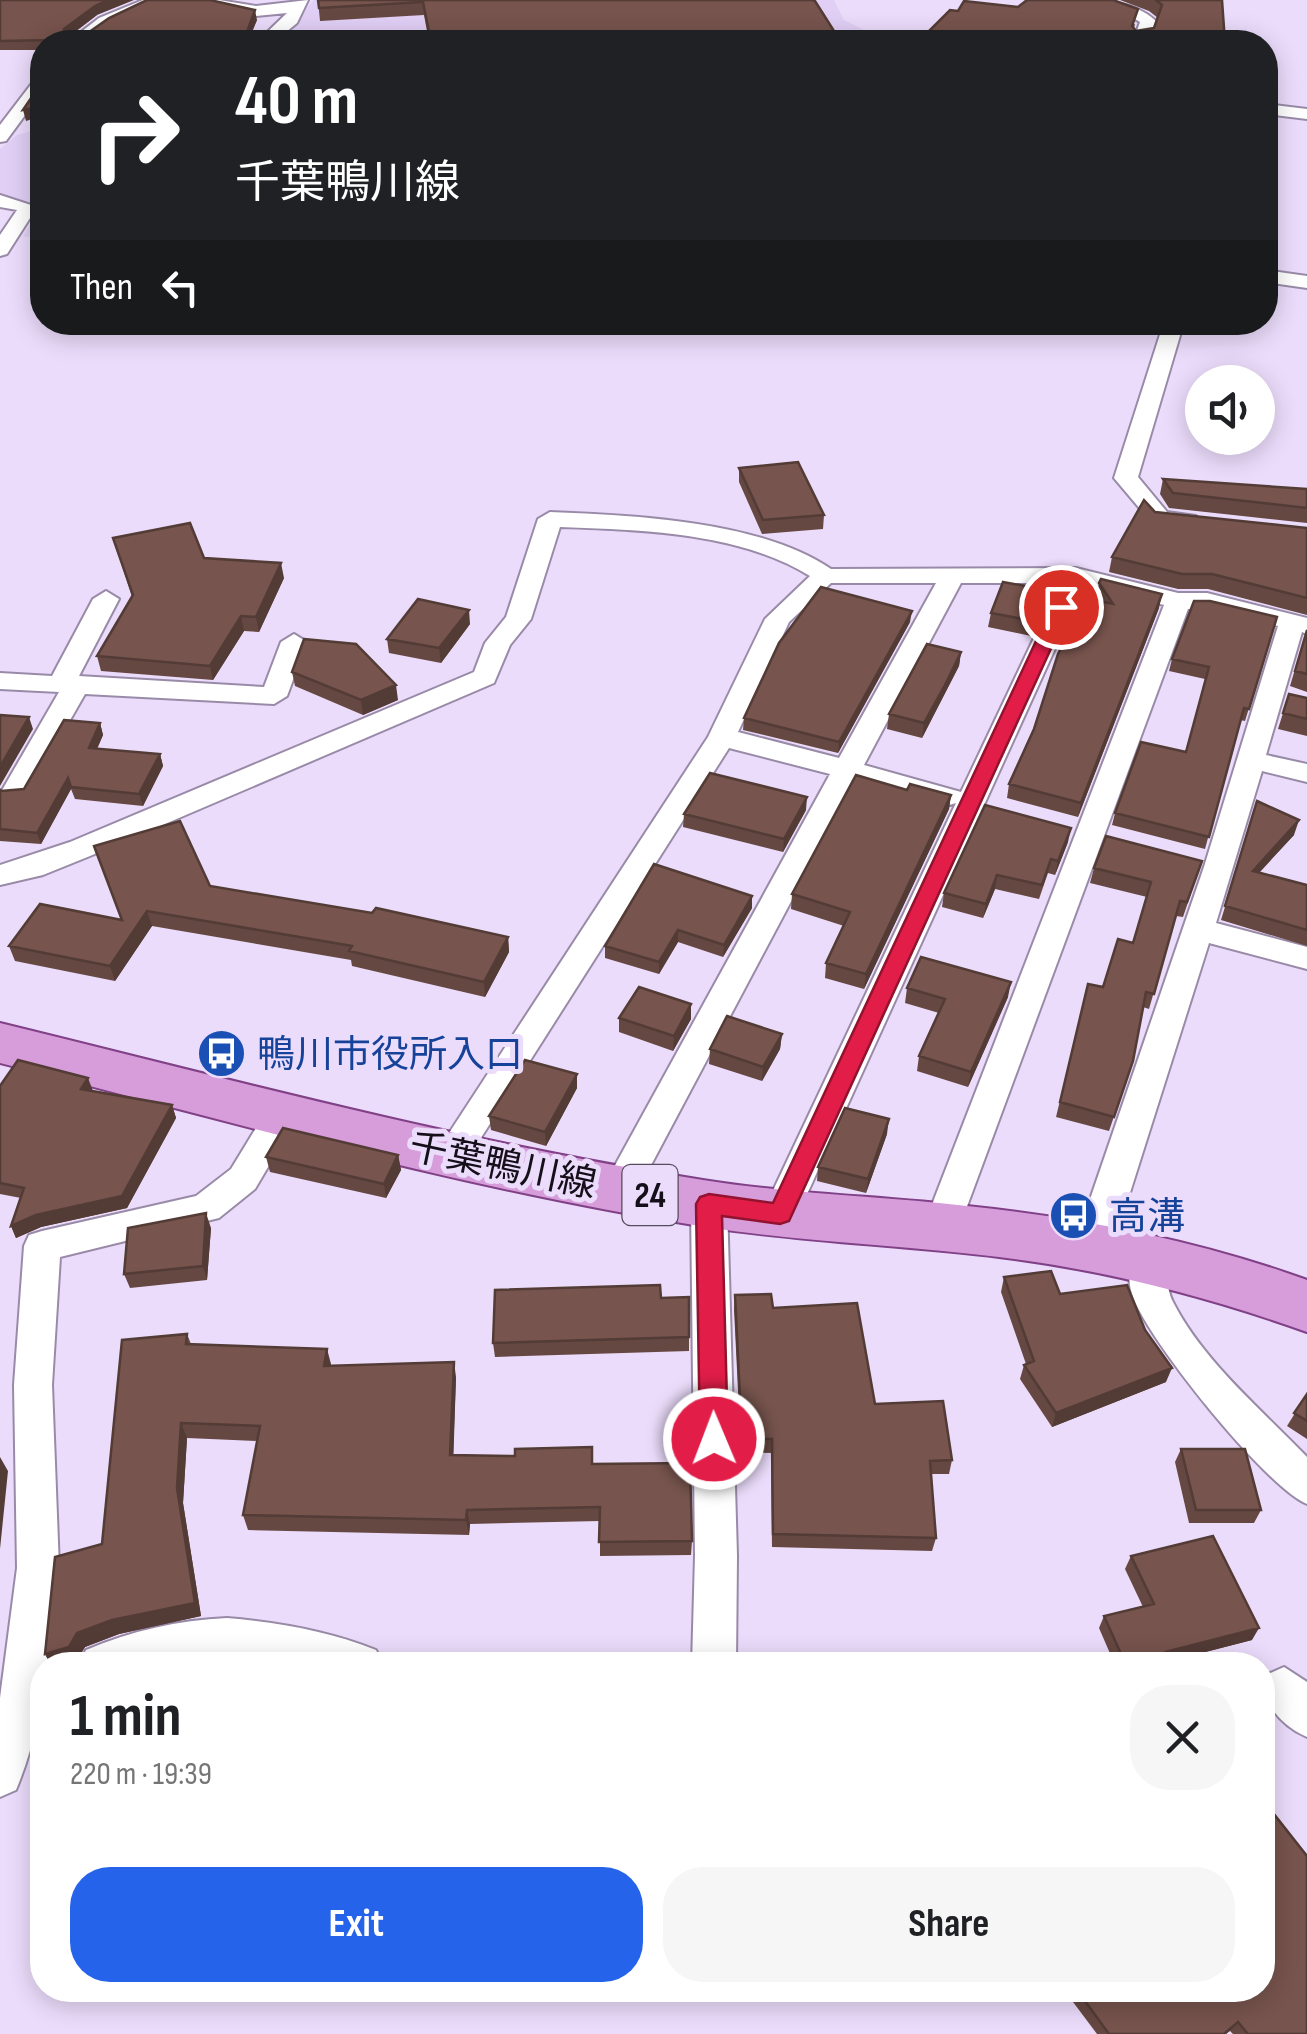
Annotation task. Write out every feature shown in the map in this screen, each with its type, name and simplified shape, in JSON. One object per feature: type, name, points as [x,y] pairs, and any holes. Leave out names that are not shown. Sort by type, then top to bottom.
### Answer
[{"type":"main road","name":"千葉鴨川線","points":[[0,1043],[451,1156],[709,1204],[941,1228],[1123,1254],[1198,1270],[1307,1306]]},
{"type":"street","points":[[92,30],[104,21],[156,0]]},
{"type":"street","points":[[194,0],[256,11],[300,4]]},
{"type":"street","points":[[1079,0],[1141,14],[1148,22],[1145,30]]},
{"type":"street","points":[[279,30],[292,20],[300,4]]},
{"type":"street","points":[[2,134],[30,97]]},
{"type":"street","points":[[1278,111],[1307,114]]},
{"type":"street","points":[[2,134],[30,127]]},
{"type":"street","points":[[0,201],[28,207],[0,250]]},
{"type":"street","points":[[1278,278],[1307,282]]},
{"type":"street","points":[[1170,335],[1126,478],[1160,518],[1215,524]]},
{"type":"street","points":[[0,875],[80,850],[485,677],[498,643],[518,620],[550,520],[675,526],[720,534],[803,562],[825,576],[1076,575],[1178,602],[1207,602],[1299,626],[1280,696],[1252,760],[1102,1217],[1123,1254],[1146,1280],[1153,1302],[1180,1342],[1307,1485]]},
{"type":"street","points":[[780,1214],[1076,575]]},
{"type":"street","points":[[451,1156],[722,737],[778,618],[825,576]]},
{"type":"street","points":[[620,1189],[950,578]]},
{"type":"street","points":[[15,792],[70,683],[106,599]]},
{"type":"street","points":[[941,1228],[1100,836],[1178,602]]},
{"type":"street","points":[[0,680],[274,696],[294,642]]},
{"type":"street","points":[[722,737],[1005,811]]},
{"type":"street","points":[[1252,760],[1307,773]]},
{"type":"street","points":[[1057,825],[1100,836]]},
{"type":"street","points":[[1182,858],[1219,867]]},
{"type":"street","points":[[1198,930],[1307,958]]},
{"type":"street","points":[[35,1652],[38,1568],[34,1385],[42,1246],[206,1208],[242,1179],[282,1114]]},
{"type":"street","points":[[709,1204],[714,1652]]},
{"type":"street","points":[[136,1652],[158,1644],[224,1636],[256,1639],[308,1652]]},
{"type":"street","points":[[0,1774],[30,1699]]},
{"type":"shaded area","points":[[314,0],[834,0],[844,20],[864,30],[286,30]]},
{"type":"shaded area","points":[[30,131],[30,203],[0,197],[0,149],[17,135]]},
{"type":"building","points":[[0,0],[108,0],[64,30],[30,30],[30,40],[0,41]]},
{"type":"building","points":[[147,0],[210,0],[255,10],[248,30],[92,30]]},
{"type":"building","points":[[318,0],[812,0],[833,30],[429,30],[423,2],[319,8]]},
{"type":"building","points":[[1027,0],[1113,0],[1138,9],[1132,26],[1135,30],[930,30],[950,10],[958,11],[964,1],[1018,7]]},
{"type":"building","points":[[1156,0],[1222,0],[1224,30],[1142,30],[1154,28],[1162,5]]},
{"type":"building","points":[[798,462],[824,515],[763,520],[739,468]]},
{"type":"building","points":[[1163,479],[1307,489],[1307,508],[1173,493]]},
{"type":"building","points":[[1144,500],[1155,512],[1307,528],[1307,598],[1212,574],[1182,574],[1112,557]]},
{"type":"building","points":[[190,523],[204,558],[281,563],[256,617],[241,616],[210,666],[97,656],[133,595],[113,538]]},
{"type":"building","points":[[1101,579],[1162,594],[1081,803],[1009,784],[1034,729],[1068,635],[1062,634],[1079,597],[1113,604],[1099,583]]},
{"type":"building","points":[[1003,582],[1048,590],[1034,621],[991,613]]},
{"type":"building","points":[[821,587],[912,611],[839,742],[744,718],[779,643]]},
{"type":"building","points":[[418,599],[469,610],[439,648],[387,639]]},
{"type":"building","points":[[1194,601],[1210,601],[1277,617],[1249,709],[1244,708],[1209,837],[1115,813],[1141,742],[1186,752],[1209,667],[1172,659]]},
{"type":"building","points":[[1307,630],[1307,674],[1295,671]]},
{"type":"building","points":[[304,639],[356,644],[396,685],[361,700],[292,672]]},
{"type":"building","points":[[927,644],[961,652],[945,685],[924,723],[889,714]]},
{"type":"building","points":[[1289,694],[1307,698],[1307,719],[1283,713]]},
{"type":"building","points":[[0,715],[29,717],[0,767]]},
{"type":"building","points":[[64,720],[100,723],[89,748],[160,754],[139,794],[71,787],[68,778],[37,833],[0,829],[0,789],[24,789]]},
{"type":"building","points":[[710,773],[807,797],[784,839],[684,814]]},
{"type":"building","points":[[856,775],[907,790],[910,784],[951,795],[866,974],[826,963],[850,912],[792,894]]},
{"type":"building","points":[[1257,801],[1299,820],[1253,871],[1307,885],[1307,930],[1225,906]]},
{"type":"building","points":[[985,805],[1071,828],[1058,861],[1051,859],[1042,885],[997,875],[986,904],[944,893]]},
{"type":"building","points":[[180,821],[210,886],[372,913],[376,908],[508,937],[484,982],[349,951],[352,946],[147,911],[110,966],[9,946],[40,904],[122,920],[94,846]]},
{"type":"building","points":[[1106,836],[1202,861],[1187,902],[1180,901],[1154,994],[1146,992],[1133,1061],[1114,1117],[1060,1102],[1088,984],[1103,987],[1118,939],[1133,943],[1151,882],[1094,868]]},
{"type":"building","points":[[654,864],[752,896],[724,945],[678,930],[659,962],[605,946]]},
{"type":"building","points":[[921,957],[1011,982],[971,1072],[919,1056],[945,999],[907,988]]},
{"type":"building","points":[[639,987],[691,1004],[674,1036],[619,1018]]},
{"type":"building","points":[[727,1016],[782,1034],[763,1067],[710,1049]]},
{"type":"building","points":[[18,1060],[88,1078],[81,1089],[172,1105],[122,1196],[36,1215],[11,1226],[24,1188],[0,1183],[0,1086]]},
{"type":"building","points":[[525,1060],[577,1074],[545,1132],[489,1116]]},
{"type":"building","points":[[845,1108],[889,1119],[868,1179],[818,1167]]},
{"type":"building","points":[[283,1128],[398,1155],[384,1184],[266,1157]]},
{"type":"building","points":[[206,1213],[203,1266],[124,1274],[128,1228]]},
{"type":"building","points":[[1051,1271],[1060,1294],[1127,1285],[1145,1330],[1172,1368],[1056,1413],[1024,1365],[1034,1361],[1004,1277]]},
{"type":"building","points":[[660,1285],[661,1298],[689,1297],[689,1337],[493,1343],[495,1290]]},
{"type":"building","points":[[771,1294],[773,1308],[857,1303],[875,1404],[943,1401],[952,1460],[930,1461],[936,1538],[773,1534],[772,1439],[742,1439],[735,1295]]},
{"type":"building","points":[[187,1334],[186,1344],[327,1349],[324,1366],[454,1362],[450,1455],[515,1456],[515,1449],[592,1447],[592,1464],[690,1463],[692,1541],[599,1542],[600,1507],[467,1510],[466,1520],[243,1515],[260,1426],[181,1423],[177,1488],[195,1603],[112,1620],[77,1633],[69,1647],[45,1652],[55,1557],[102,1544],[122,1340]]},
{"type":"building","points":[[1307,1394],[1307,1421],[1294,1413]]},
{"type":"building","points":[[1181,1449],[1245,1449],[1261,1510],[1196,1510]]},
{"type":"building","points":[[1213,1536],[1259,1628],[1165,1652],[1120,1652],[1104,1616],[1154,1604],[1131,1556]]},
{"type":"building","points":[[1275,1815],[1307,1856],[1307,2034],[1248,2034],[1238,2022],[1224,2034],[1109,2034],[1086,2002],[1275,2002]]},
{"type":"place","name":"鴨川市役所入口","points":[[222,1054]]},
{"type":"place","name":"高溝","points":[[1074,1216]]},
{"type":"route","points":[[714,1439],[709,1204],[780,1214],[1061,607]]}]
